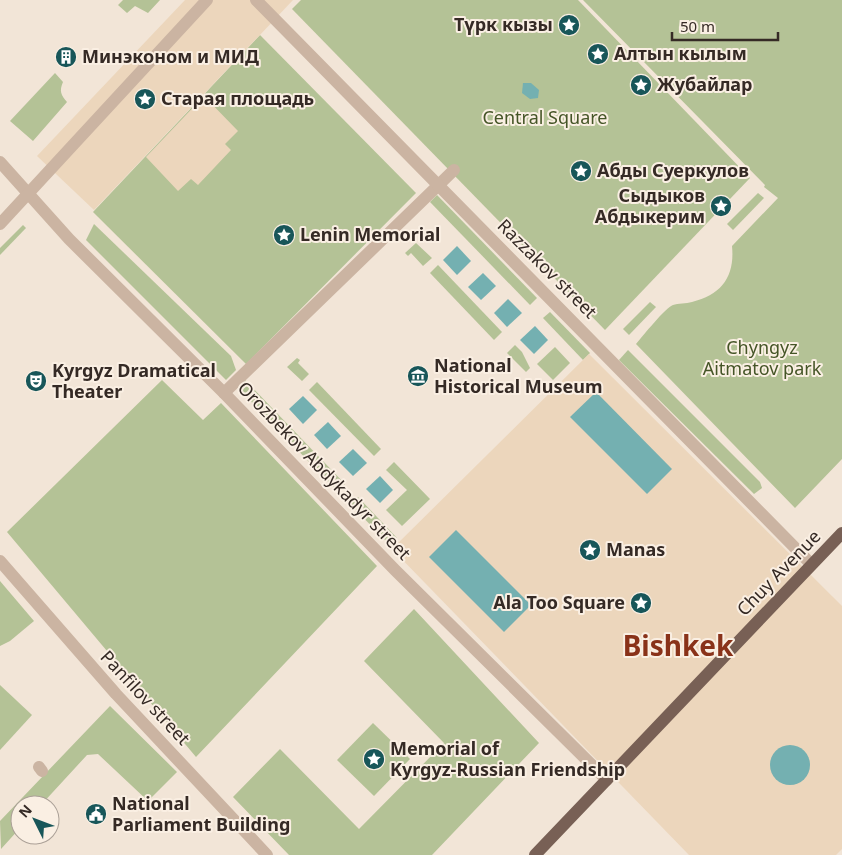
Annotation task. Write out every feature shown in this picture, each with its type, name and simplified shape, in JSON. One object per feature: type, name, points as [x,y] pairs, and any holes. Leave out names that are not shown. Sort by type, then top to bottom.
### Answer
[{"type":"main road","name":"Chuy Avenue","points":[[535,855],[842,533]]},
{"type":"street","points":[[0,224],[207,0]]},
{"type":"street","name":"Razzakov street","points":[[256,0],[811,564]]},
{"type":"street","name":"Orozbekov Abdykadyr street","points":[[0,162],[69,239],[224,393],[395,570],[607,780]]},
{"type":"street","points":[[224,393],[454,170]]},
{"type":"street","name":"Panfilov street","points":[[0,561],[109,687],[268,855]]},
{"type":"green space","points":[[123,0],[160,0],[148,13],[135,6],[127,13],[118,5]]},
{"type":"green space","name":"Central Square","points":[[301,0],[578,0],[750,178],[605,330],[292,9]]},
{"type":"green space","name":"Chyngyz Aitmatov park","points":[[583,0],[842,0],[842,459],[795,508],[636,344],[670,307],[675,304],[690,303],[702,299],[719,289],[729,275],[732,246],[778,198],[764,187],[765,185]]},
{"type":"green space","points":[[260,35],[416,193],[246,364],[93,212]]},
{"type":"green space","points":[[55,73],[63,82],[61,93],[67,102],[33,141],[10,121]]},
{"type":"green space","points":[[758,193],[764,198],[733,230],[727,224]]},
{"type":"green space","points":[[437,195],[537,298],[530,305],[430,202]]},
{"type":"green space","points":[[94,224],[231,356],[236,370],[226,380],[86,240]]},
{"type":"green space","points":[[23,225],[26,228],[0,255],[0,248]]},
{"type":"green space","points":[[416,243],[432,258],[423,266],[411,253],[408,256],[405,253]]},
{"type":"green space","points":[[438,265],[502,332],[494,340],[430,273]]},
{"type":"green space","points":[[650,302],[656,307],[629,335],[623,329]]},
{"type":"green space","points":[[550,312],[590,353],[583,360],[543,318]]},
{"type":"green space","points":[[515,345],[522,352],[530,368],[526,372],[507,353]]},
{"type":"green space","points":[[555,347],[570,363],[553,380],[537,364]]},
{"type":"green space","points":[[628,350],[760,482],[762,488],[754,494],[619,360]]},
{"type":"green space","points":[[297,358],[300,360],[298,363],[309,374],[302,381],[287,367]]},
{"type":"green space","points":[[162,380],[203,420],[221,403],[377,566],[196,757],[7,532]]},
{"type":"green space","points":[[245,380],[345,484],[337,491],[237,387]]},
{"type":"green space","points":[[317,382],[381,449],[374,456],[309,390]]},
{"type":"green space","points":[[394,462],[430,499],[402,526],[386,510],[407,490],[386,470]]},
{"type":"green space","points":[[358,497],[397,538],[390,545],[350,504]]},
{"type":"green space","points":[[0,581],[34,621],[10,641],[0,646]]},
{"type":"green space","points":[[414,609],[539,743],[432,855],[289,855],[233,797],[280,749],[359,829],[444,743],[364,661]]},
{"type":"green space","points":[[0,685],[32,715],[0,750]]},
{"type":"green space","points":[[110,706],[177,772],[148,801],[98,754],[87,755],[50,795],[25,795]]},
{"type":"green space","points":[[373,723],[410,759],[374,796],[337,760]]},
{"type":"green space","points":[[10,811],[10,839],[1,849],[0,821]]},
{"type":"shaded area","name":"Старая площадь","points":[[185,0],[293,0],[94,210],[37,156]]},
{"type":"shaded area","points":[[204,96],[238,131],[225,144],[231,150],[198,185],[191,179],[178,191],[146,157]]},
{"type":"shaded area","name":"Ala Too Square","points":[[589,354],[842,606],[842,849],[836,855],[689,855],[392,549]]},
{"type":"water","points":[[523,83],[531,83],[539,90],[538,98],[530,99],[522,93]]},
{"type":"water","points":[[457,246],[471,261],[457,275],[443,260]]},
{"type":"water","points":[[483,273],[496,286],[481,300],[468,287]]},
{"type":"water","points":[[508,299],[522,313],[507,327],[494,313]]},
{"type":"water","points":[[535,326],[548,340],[534,354],[520,340]]},
{"type":"water","points":[[596,392],[672,469],[647,494],[570,417]]},
{"type":"water","points":[[303,396],[317,410],[303,424],[289,409]]},
{"type":"water","points":[[328,422],[341,436],[327,449],[314,435]]},
{"type":"water","points":[[353,449],[367,463],[353,476],[339,462]]},
{"type":"water","points":[[380,476],[393,490],[380,503],[366,489]]},
{"type":"water","points":[[456,530],[531,605],[504,632],[429,557]]},
{"type":"water","points":[[794,745],[801,748],[807,754],[810,765],[809,773],[801,782],[794,785],[786,785],[779,782],[771,773],[770,761],[773,754],[782,746]]},
{"type":"place","name":"Түрк кызы","points":[[569,25]]},
{"type":"place","name":"Алтын кылым","points":[[598,54]]},
{"type":"place","name":"Минэконом и МИД","points":[[66,57]]},
{"type":"place","name":"Жубайлар","points":[[641,85]]},
{"type":"place","name":"Старая площадь","points":[[145,99]]},
{"type":"place","name":"Абды Суеркулов","points":[[581,171]]},
{"type":"place","name":"Сыдыков Абдыкерим","points":[[721,206]]},
{"type":"place","name":"Lenin Memorial","points":[[284,235]]},
{"type":"place","name":"National Historical Museum","points":[[418,376]]},
{"type":"place","name":"Kyrgyz Dramatical Theater","points":[[36,381]]},
{"type":"place","name":"Manas","points":[[590,550]]},
{"type":"place","name":"Ala Too Square","points":[[641,603]]},
{"type":"place","name":"Memorial of Kyrgyz-Russian Friendship","points":[[374,759]]},
{"type":"place","name":"National Parliament Building","points":[[96,814]]},
{"type":"district","name":"Bishkek","points":[[678,646]]}]
